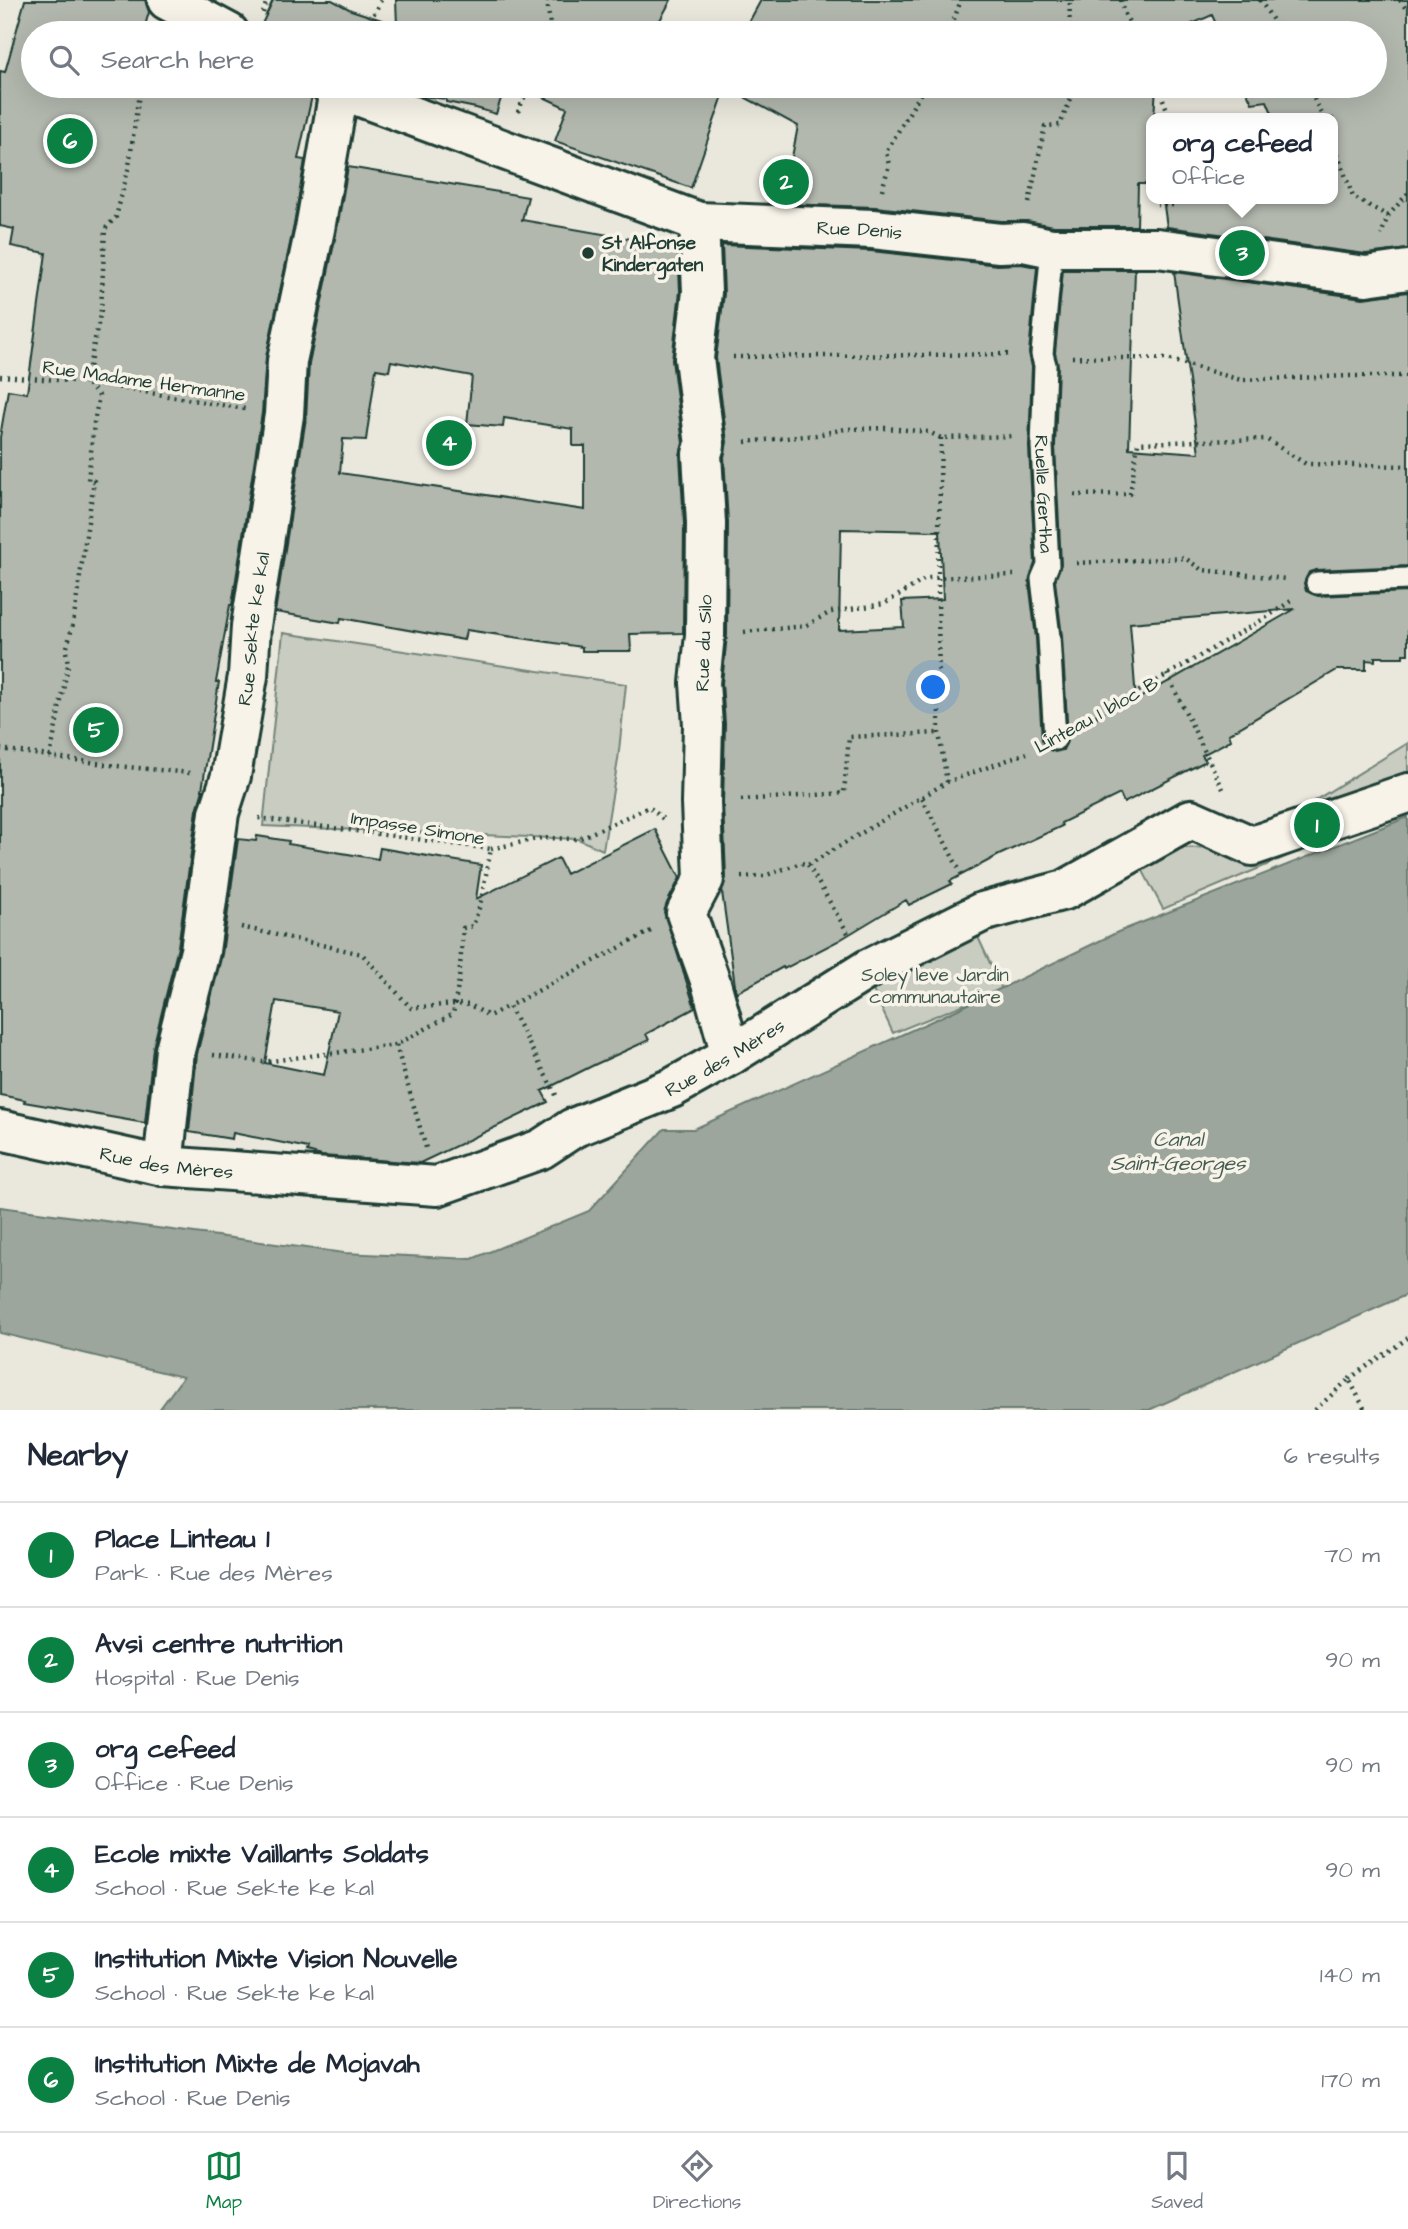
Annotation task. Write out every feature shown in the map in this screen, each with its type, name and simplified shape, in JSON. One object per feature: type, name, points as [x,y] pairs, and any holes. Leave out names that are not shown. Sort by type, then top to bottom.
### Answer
[{"type":"street","points":[[167,0],[206,21]]},
{"type":"street","name":"Rue Sekte ke kal","points":[[163,1166],[175,1050],[200,951],[219,813],[231,776],[248,676],[251,626],[284,415],[287,361],[315,229],[334,98]]},
{"type":"street","name":"Rue Denis","points":[[362,98],[699,222],[873,229],[1000,243],[1157,248],[1366,276],[1408,270]]},
{"type":"street","name":"Rue du Silo","points":[[699,222],[702,292],[694,358],[705,445],[702,454],[706,523],[705,635],[700,683],[704,866]]},
{"type":"street","points":[[1252,846],[1408,793]]},
{"type":"street","name":"Rue des Mères","points":[[0,1130],[163,1166],[438,1186],[541,1149],[573,1128],[672,1088],[731,1055],[868,969],[982,912],[1065,890],[1191,819],[1252,846]]},
{"type":"street","points":[[704,866],[686,913],[711,983],[731,1055]]},
{"type":"lane","name":"Ruelle Gertha","points":[[1037,245],[1043,355],[1045,572],[1055,740]]},
{"type":"lane","points":[[1317,583],[1408,579]]},
{"type":"path","points":[[370,21],[381,0]]},
{"type":"path","points":[[547,0],[550,21]]},
{"type":"path","points":[[954,21],[961,0]]},
{"type":"path","points":[[1069,21],[1070,0]]},
{"type":"path","points":[[1121,0],[1128,21]]},
{"type":"path","points":[[1260,0],[1273,21]]},
{"type":"path","points":[[1399,0],[1408,12]]},
{"type":"path","points":[[50,757],[68,665],[66,652],[74,624],[94,481],[88,480],[99,396],[86,382],[101,310],[105,229],[116,217],[129,166],[138,98]]},
{"type":"path","points":[[873,229],[888,165],[886,152],[918,98]]},
{"type":"path","points":[[1037,245],[1033,176],[1045,126],[1060,125],[1070,98]]},
{"type":"path","points":[[1338,155],[1353,197],[1388,216]]},
{"type":"path","points":[[1366,276],[1388,216],[1408,193]]},
{"type":"path","points":[[694,358],[1043,355],[1167,359],[1241,380],[1408,376]]},
{"type":"path","name":"Rue Madame Hermanne","points":[[0,376],[86,382],[284,415]]},
{"type":"path","points":[[705,445],[719,447],[845,429],[897,429],[929,432],[942,438],[1042,435]]},
{"type":"path","points":[[942,438],[938,578],[939,733],[947,782]]},
{"type":"path","points":[[1045,496],[1130,494],[1138,443],[1266,439],[1307,464],[1408,466]]},
{"type":"path","points":[[705,635],[805,626],[831,612],[884,604],[927,578],[1023,575],[1185,558],[1202,570],[1317,583]]},
{"type":"path","name":"Linteau 1 bloc B","points":[[704,866],[764,876],[801,863],[808,865],[947,782],[1055,740],[1267,617],[1317,583]]},
{"type":"path","points":[[1167,674],[1252,846]]},
{"type":"path","points":[[701,803],[844,793],[849,737],[939,733]]},
{"type":"path","points":[[0,749],[50,757],[231,776]]},
{"type":"path","points":[[922,798],[982,912]]},
{"type":"path","points":[[491,849],[541,838],[578,839],[649,807],[704,866]]},
{"type":"path","name":"Impasse Simone","points":[[219,813],[491,849],[473,926],[463,928],[459,980],[454,1004]]},
{"type":"path","points":[[808,865],[868,969]]},
{"type":"path","points":[[203,919],[362,954],[411,1007],[470,1005],[489,1016],[686,913]]},
{"type":"path","points":[[175,1050],[263,1062],[396,1045],[453,1014],[454,1004]]},
{"type":"path","points":[[509,1006],[573,1128]]},
{"type":"path","points":[[396,1045],[438,1186]]},
{"type":"path","points":[[1315,1410],[1349,1379],[1408,1338]]},
{"type":"path","points":[[1349,1379],[1365,1410]]},
{"type":"green space","points":[[283,633],[626,684],[618,760],[603,850],[578,839],[263,826]]},
{"type":"green space","points":[[1408,743],[1408,805],[1163,909],[1132,850],[1241,846]]},
{"type":"green space","name":"Soley leve Jardin communautaire","points":[[978,937],[1002,989],[893,1033],[869,982]]},
{"type":"water","name":"Canal Saint-Georges","points":[[1408,817],[1408,1294],[1149,1410],[159,1410],[183,1377],[0,1333],[0,1207],[344,1253],[472,1259],[589,1211],[664,1129],[694,1129],[956,1010],[1118,932]]},
{"type":"building","points":[[25,0],[145,0],[149,12],[146,21],[21,21],[21,98],[312,98],[298,159],[305,160],[294,225],[266,357],[262,413],[232,605],[216,682],[219,682],[203,790],[197,810],[178,947],[153,1048],[145,1123],[24,1102],[25,1100],[0,1095],[0,437],[8,390],[27,393],[46,253],[11,246],[14,229],[0,226],[0,71],[5,72]]},
{"type":"building","points":[[273,0],[332,0],[351,10],[385,21],[263,21]]},
{"type":"building","points":[[396,0],[671,0],[660,21],[397,21]]},
{"type":"building","points":[[761,0],[1408,0],[1408,249],[1366,254],[1167,227],[1164,204],[1338,204],[1338,113],[1272,113],[1267,101],[1252,103],[1250,98],[1387,98],[1387,21],[1215,21],[1212,15],[1199,21],[750,21]]},
{"type":"building","points":[[438,98],[501,98],[496,114],[446,102],[446,99]]},
{"type":"building","points":[[546,98],[722,98],[691,188],[555,141],[567,108]]},
{"type":"building","points":[[746,98],[1155,98],[1154,113],[1146,113],[1146,184],[1138,184],[1137,226],[1054,226],[1027,221],[1001,221],[875,207],[783,204],[798,126]]},
{"type":"building","points":[[348,167],[528,197],[522,220],[678,247],[680,291],[672,360],[683,443],[680,455],[684,524],[683,633],[630,634],[631,651],[582,651],[582,647],[466,630],[464,640],[341,618],[340,623],[275,612],[306,418],[309,364]],"holes":[[[391,361],[472,376],[467,424],[503,427],[504,418],[573,429],[573,446],[585,446],[585,510],[340,473],[343,439],[366,440],[376,369],[389,371]]]},
{"type":"building","points":[[722,245],[871,251],[1037,267],[1029,353],[1032,367],[1029,447],[1035,563],[1029,581],[1036,638],[1042,740],[1044,747],[1055,752],[1063,750],[1068,738],[1062,636],[1055,581],[1061,564],[1055,446],[1058,365],[1055,353],[1063,270],[1135,270],[1129,448],[1199,453],[1174,272],[1363,298],[1408,292],[1408,566],[1316,570],[1309,572],[1304,583],[1306,591],[1318,596],[1408,592],[1408,654],[1403,654],[1403,657],[1375,657],[1375,661],[1366,660],[1366,670],[1337,670],[1229,734],[1231,740],[1202,755],[1206,761],[1124,803],[1120,794],[1061,823],[1062,826],[950,881],[952,884],[909,905],[906,900],[838,941],[736,993],[722,892],[726,878],[723,803],[725,724],[722,683],[727,635],[728,523],[724,457],[727,442],[716,358],[724,294]],"holes":[[[841,529],[940,531],[943,599],[902,601],[904,627],[839,630]],[[1295,609],[1136,700],[1130,623]]]},
{"type":"building","points":[[655,829],[680,878],[664,912],[695,1008],[646,1034],[649,1040],[542,1091],[548,1102],[420,1163],[322,1156],[307,1152],[308,1148],[233,1133],[232,1139],[189,1132],[197,1054],[222,954],[238,839],[256,841],[257,836],[378,859],[380,848],[481,865],[476,899],[558,858],[566,874]],"holes":[[[276,1001],[338,1011],[324,1075],[265,1063]]]},
{"type":"place","name":"Institution Mixte de Mojavah","points":[[70,141]]},
{"type":"place","name":"Avsi centre nutrition","points":[[786,182]]},
{"type":"place","name":"St Alfonse Kindergaten","points":[[588,253]]},
{"type":"place","name":"org cefeed","points":[[1242,253]]},
{"type":"place","name":"Ecole mixte Vaillants Soldats","points":[[449,443]]},
{"type":"place","name":"Institution Mixte Vision Nouvelle","points":[[96,730]]},
{"type":"place","name":"Place Linteau 1","points":[[1317,825]]}]
